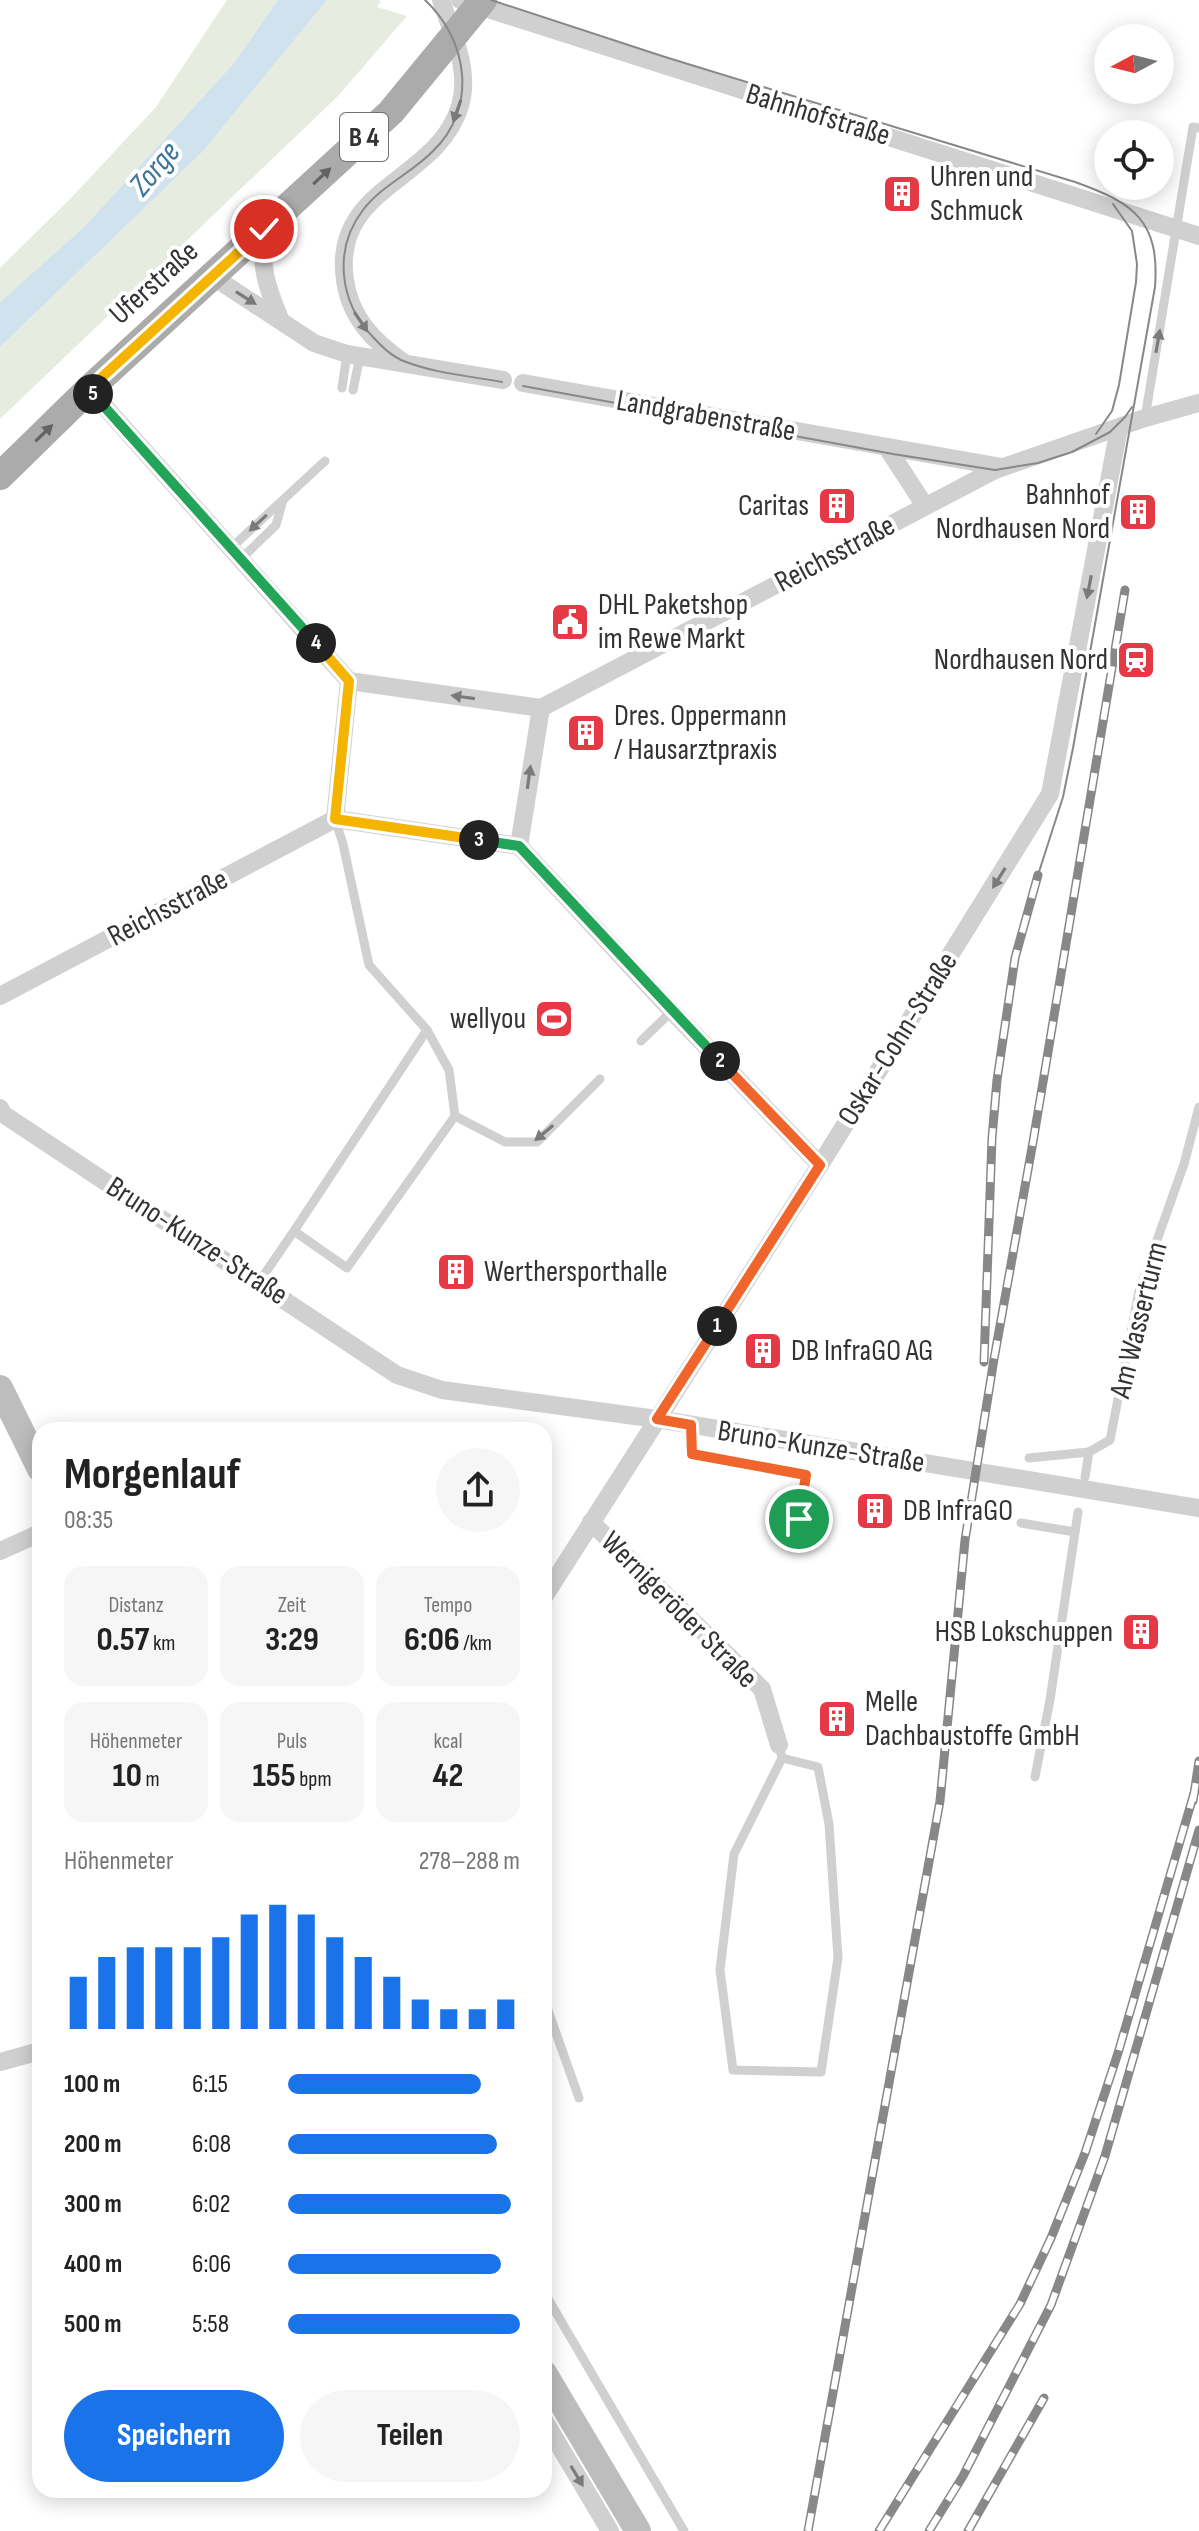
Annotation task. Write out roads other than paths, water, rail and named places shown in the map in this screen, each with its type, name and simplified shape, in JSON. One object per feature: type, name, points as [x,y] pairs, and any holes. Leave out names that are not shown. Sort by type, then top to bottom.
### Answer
[{"type":"main road","name":"Uferstraße","points":[[0,476],[89,389],[391,112],[474,2]]},
{"type":"main road","points":[[0,1388],[32,1453]]},
{"type":"main road","points":[[552,2386],[638,2531]]},
{"type":"street","points":[[403,362],[380,345],[358,320],[348,298],[343,266],[352,227],[366,206],[434,151],[449,132],[459,107],[464,82],[462,61],[441,0]]},
{"type":"street","name":"Bahnhofstraße","points":[[474,2],[1199,236]]},
{"type":"street","points":[[264,229],[261,257],[264,274],[280,319]]},
{"type":"street","points":[[212,276],[314,343],[354,355],[503,380]]},
{"type":"street","name":"Landgrabenstraße","points":[[523,383],[1002,467]]},
{"type":"street","points":[[89,389],[349,681],[541,708],[519,846]]},
{"type":"street","name":"Reichsstraße","points":[[541,708],[1002,467],[1145,418],[1199,403]]},
{"type":"street","name":"Oskar-Cohn-Straße","points":[[552,1584],[820,1165],[1050,794],[1119,428]]},
{"type":"street","points":[[888,449],[925,506]]},
{"type":"street","points":[[349,681],[335,819],[519,846],[820,1165]]},
{"type":"street","name":"Reichsstraße","points":[[0,996],[335,819]]},
{"type":"street","name":"Bruno-Kunze-Straße","points":[[0,1108],[3,1114],[397,1375],[442,1390],[657,1419],[1199,1508]]},
{"type":"street","name":"Wernigeröder Straße","points":[[591,1522],[762,1689],[781,1752]]},
{"type":"street","points":[[0,1551],[32,1537]]},
{"type":"street","points":[[0,2062],[32,2053]]},
{"type":"street","points":[[552,2433],[610,2531]]},
{"type":"lane","points":[[1145,418],[1193,127],[1199,128]]},
{"type":"lane","points":[[342,388],[354,355]]},
{"type":"lane","points":[[353,390],[354,355]]},
{"type":"lane","points":[[237,553],[276,525],[283,500],[325,461]]},
{"type":"lane","points":[[294,1231],[347,1268],[455,1116],[449,1070],[427,1030],[369,965],[335,819]]},
{"type":"lane","points":[[641,1041],[672,1011]]},
{"type":"lane","points":[[259,1282],[427,1030]]},
{"type":"lane","points":[[455,1116],[505,1142],[537,1142],[600,1079]]},
{"type":"lane","name":"Am Wasserturm","points":[[1089,1452],[1110,1440],[1139,1291],[1184,1164],[1199,1107]]},
{"type":"lane","points":[[695,1426],[692,1454],[806,1475],[799,1519]]},
{"type":"lane","points":[[1029,1458],[1089,1452],[1085,1477]]},
{"type":"lane","points":[[1035,1777],[1050,1700],[1078,1512]]},
{"type":"lane","points":[[1021,1523],[1075,1532]]},
{"type":"lane","points":[[781,1752],[818,1767],[829,1824],[838,1958],[821,2072],[733,2070],[720,1970],[734,1854],[781,1752]]},
{"type":"lane","points":[[552,2022],[579,2098]]},
{"type":"lane","points":[[552,2306],[684,2531]]},
{"type":"water","name":"Zorge","points":[[278,0],[327,0],[202,152],[0,347],[0,302],[85,226],[234,63]]},
{"type":"tram line","points":[[425,0],[440,16],[458,54],[462,95],[457,115],[433,151],[379,193],[353,225],[344,258],[347,292],[362,323],[382,347],[397,358],[438,371],[502,382]]},
{"type":"tram line","points":[[491,0],[665,57],[1075,182],[1128,207],[1147,230],[1153,246],[1155,287],[1073,748],[1063,797],[1038,875]]},
{"type":"tram line","points":[[1096,434],[1112,411],[1119,385],[1136,282],[1137,264],[1132,231],[1113,204]]},
{"type":"tram line","points":[[523,386],[995,470],[1038,463],[1072,452],[1110,432],[1132,407]]},
{"type":"railway","points":[[808,2531],[940,1801],[965,1540],[1125,590]]},
{"type":"railway","points":[[984,1362],[997,1080],[1015,958],[1038,875]]},
{"type":"railway","points":[[1193,1801],[1199,1761]]},
{"type":"railway","points":[[879,2531],[1020,2304],[1051,2238],[1085,2153],[1118,2053],[1195,1790]]},
{"type":"railway","points":[[929,2531],[963,2476],[1051,2305],[1105,2156],[1199,1830]]},
{"type":"railway","points":[[968,2531],[1044,2398]]},
{"type":"place","name":"Uhren und Schmuck","points":[[902,194]]},
{"type":"place","name":"Caritas","points":[[837,506]]},
{"type":"place","name":"Bahnhof Nordhausen Nord","points":[[1138,512]]},
{"type":"place","name":"DHL Paketshop im Rewe Markt","points":[[570,622]]},
{"type":"place","name":"Nordhausen Nord","points":[[1136,660]]},
{"type":"place","name":"Dres. Oppermann / Hausarztpraxis","points":[[586,733]]},
{"type":"place","name":"wellyou","points":[[554,1019]]},
{"type":"place","name":"Werthersporthalle","points":[[456,1272]]},
{"type":"place","name":"DB InfraGO AG","points":[[763,1351]]},
{"type":"place","name":"DB InfraGO","points":[[875,1511]]},
{"type":"place","name":"HSB Lokschuppen","points":[[1141,1632]]},
{"type":"place","name":"Melle Dachbaustoffe GmbH","points":[[837,1719]]}]
